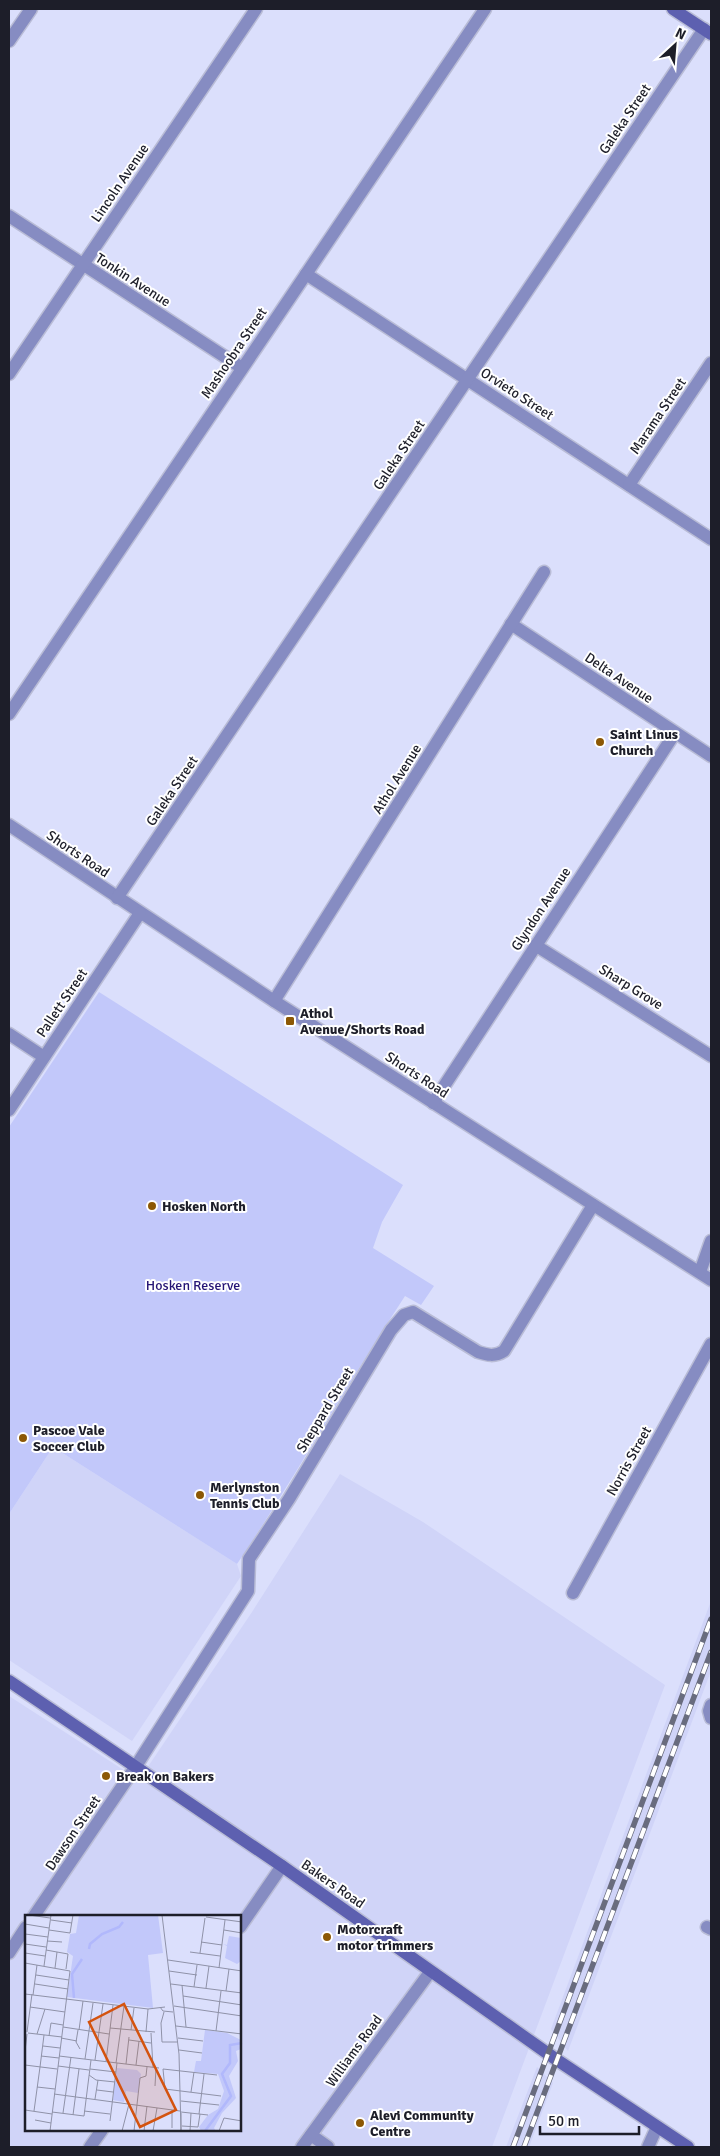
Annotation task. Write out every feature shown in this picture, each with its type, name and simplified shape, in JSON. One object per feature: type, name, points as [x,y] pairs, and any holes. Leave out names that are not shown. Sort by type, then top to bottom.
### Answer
[{"type":"street","points":[[9,41],[31,9]]},
{"type":"street","name":"Lincoln Avenue","points":[[9,374],[256,9]]},
{"type":"street","name":"Mashoobra Street","points":[[9,714],[485,9]]},
{"type":"street","points":[[673,9],[708,31]]},
{"type":"street","name":"Galeka Street","points":[[117,898],[468,380],[708,31]]},
{"type":"street","name":"Tonkin Avenue","points":[[9,216],[242,368]]},
{"type":"street","name":"Orvieto Street","points":[[306,274],[711,539]]},
{"type":"street","name":"Marama Street","points":[[629,485],[711,364]]},
{"type":"street","name":"Athol Avenue","points":[[274,1002],[544,572]]},
{"type":"street","name":"Delta Avenue","points":[[511,624],[711,756]]},
{"type":"street","name":"Glyndon Avenue","points":[[433,1103],[535,944],[675,733]]},
{"type":"street","name":"Shorts Road","points":[[9,825],[274,1002],[711,1280]]},
{"type":"street","name":"Pallett Street","points":[[9,1110],[140,913]]},
{"type":"street","name":"Sharp Grove","points":[[535,944],[711,1056]]},
{"type":"street","points":[[9,1034],[44,1057]]},
{"type":"street","name":"Sheppard Street","points":[[136,1766],[248,1591],[249,1559],[289,1499],[390,1330],[404,1315],[414,1312],[478,1352],[487,1355],[500,1354],[504,1351],[593,1205]]},
{"type":"street","points":[[700,1272],[711,1241]]},
{"type":"street","name":"Norris Street","points":[[573,1593],[711,1344]]},
{"type":"street","name":"Bakers Road","points":[[9,1681],[282,1866],[557,2060],[688,2147]]},
{"type":"street","name":"Dawson Street","points":[[35,1915],[136,1766]]},
{"type":"street","points":[[241,1926],[282,1866]]},
{"type":"street","points":[[9,1953],[25,1929]]},
{"type":"street","name":"Williams Road","points":[[302,2147],[430,1972]]},
{"type":"street","points":[[648,2147],[657,2127]]},
{"type":"street","points":[[90,2147],[101,2131]]},
{"type":"street","points":[[311,2135],[328,2147]]},
{"type":"shaded area","points":[[53,1447],[237,1564],[241,1576],[132,1741],[9,1660],[9,1514]]},
{"type":"shaded area","points":[[340,1474],[423,1522],[665,1685],[492,2147],[9,2147],[9,1696],[139,1780],[252,1612]]},
{"type":"shaded area","points":[[711,1601],[711,1671],[568,2051],[551,2029]]},
{"type":"shaded area","points":[[537,2067],[553,2083],[529,2147],[506,2147]]},
{"type":"green space","name":"Hosken Reserve","points":[[99,992],[403,1185],[382,1222],[373,1248],[434,1286],[421,1305],[405,1296],[237,1564],[53,1447],[9,1514],[9,1127]]},
{"type":"railway","points":[[513,2147],[711,1619]]},
{"type":"railway","points":[[524,2147],[711,1652]]},
{"type":"place","name":"Saint Linus Church","points":[[600,742]]},
{"type":"place","name":"Athol Avenue/Shorts Road","points":[[290,1021]]},
{"type":"place","name":"Hosken North","points":[[152,1206]]},
{"type":"place","name":"Pascoe Vale Soccer Club","points":[[23,1438]]},
{"type":"place","name":"Merlynston Tennis Club","points":[[200,1495]]},
{"type":"place","name":"Break on Bakers","points":[[106,1776]]},
{"type":"place","name":"Motorcraft motor trimmers","points":[[327,1937]]},
{"type":"place","name":"Alevi Community Centre","points":[[360,2123]]}]
